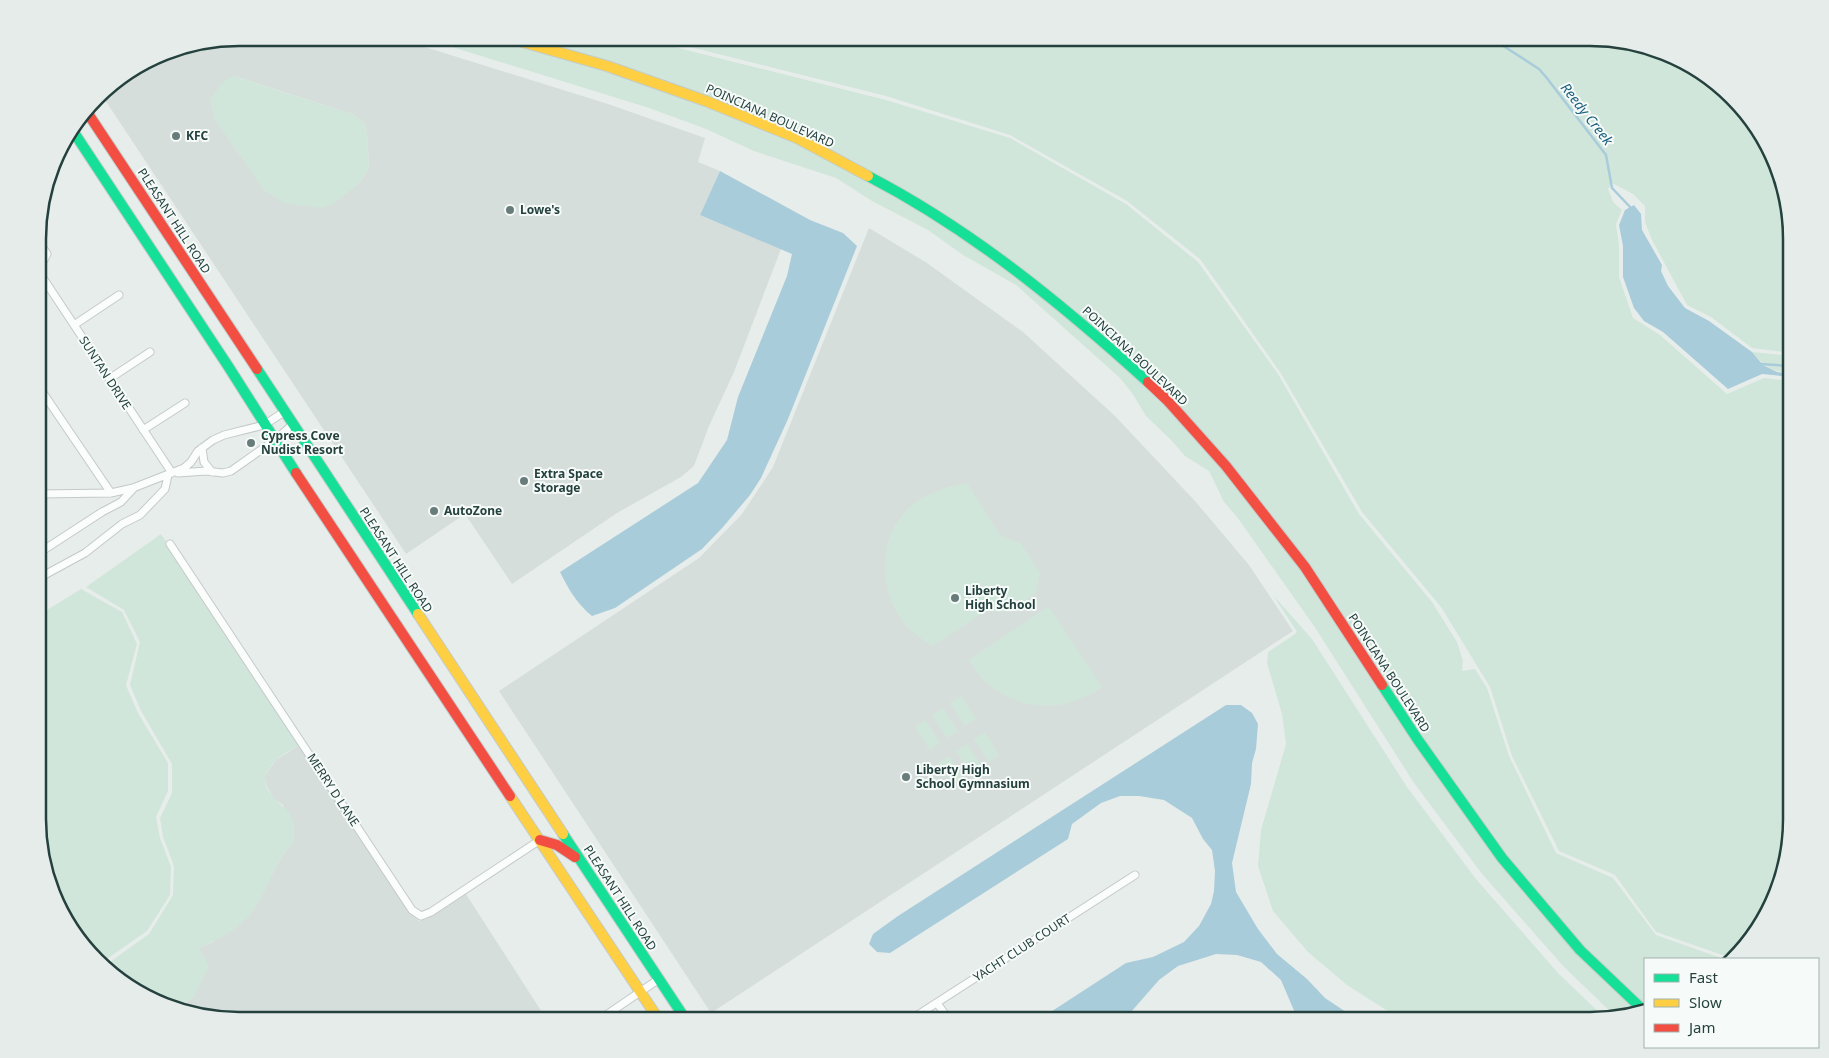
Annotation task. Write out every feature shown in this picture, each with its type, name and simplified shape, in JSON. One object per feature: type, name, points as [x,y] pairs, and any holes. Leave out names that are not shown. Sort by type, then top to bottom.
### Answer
[{"type":"main road","name":"POINCIANA BOULEVARD","points":[[537,46],[606,66],[706,101],[805,143],[901,192],[1011,266],[1089,329],[1167,400],[1226,466],[1305,567],[1418,740],[1502,858],[1580,950],[1638,1005]]},
{"type":"main road","name":"PLEASANT HILL ROAD","points":[[90,117],[681,1012]]},
{"type":"main road","points":[[77,136],[228,366],[264,425],[654,1012]]},
{"type":"main road","points":[[540,840],[557,845],[580,860]]},
{"type":"street","name":"SUNTAN DRIVE","points":[[46,281],[170,474]]},
{"type":"street","points":[[74,325],[119,295]]},
{"type":"street","points":[[109,379],[150,352]]},
{"type":"street","points":[[46,397],[111,493]]},
{"type":"street","points":[[142,430],[185,403]]},
{"type":"street","points":[[46,494],[111,493],[133,488],[184,468],[192,462],[198,451],[213,440],[264,425],[284,412]]},
{"type":"street","points":[[170,474],[223,473],[231,471],[275,440],[292,425]]},
{"type":"street","points":[[202,448],[204,462],[212,472]]},
{"type":"street","points":[[46,574],[85,553],[122,524],[140,515],[165,489],[170,474]]},
{"type":"street","points":[[46,548],[102,512],[122,502],[133,488]]},
{"type":"street","name":"MERRY D LANE","points":[[170,544],[412,910],[421,916],[431,912],[540,840]]},
{"type":"street","name":"YACHT CLUB COURT","points":[[922,1012],[1135,875]]},
{"type":"street","points":[[610,1012],[659,979]]},
{"type":"street","points":[[938,1002],[944,1012]]},
{"type":"shaded area","points":[[239,46],[422,46],[608,104],[705,138],[698,162],[720,171],[700,215],[781,249],[734,372],[709,426],[694,466],[681,477],[617,513],[512,584],[465,514],[406,554],[105,101],[122,86],[154,66],[189,53]],"holes":[[[234,76],[352,114],[364,122],[367,134],[369,168],[358,184],[332,204]]]},
{"type":"shaded area","name":"Liberty High School","points":[[869,228],[927,263],[1023,332],[1115,416],[1195,501],[1249,565],[1293,631],[710,1012],[499,691],[699,558],[742,514],[773,467]]},
{"type":"shaded area","points":[[299,745],[409,912],[419,921],[427,919],[466,894],[542,1012],[239,1012],[214,1010],[185,1004],[195,995],[198,948],[213,942],[259,899],[281,857],[293,842],[283,805],[273,798],[266,785],[265,777],[276,760]]},
{"type":"green space","points":[[449,46],[671,46],[886,100],[1010,138],[1126,204],[1198,262],[1278,374],[1359,514],[1432,602],[1457,642],[1463,661],[1462,671],[1475,669],[1487,688],[1509,756],[1556,853],[1613,878],[1656,935],[1721,958],[1644,958],[1644,1004],[1609,1010],[1564,967],[1482,874],[1414,783],[1314,626],[1237,517],[1224,502],[1209,471],[1185,456],[1146,416],[1120,378],[1016,285],[963,255],[928,230],[872,201],[836,178],[754,151],[706,129],[649,108]]},
{"type":"green space","points":[[686,46],[1590,46],[1640,53],[1675,66],[1707,86],[1735,112],[1763,154],[1773,177],[1779,202],[1783,239],[1783,352],[1752,348],[1711,317],[1687,305],[1652,240],[1645,222],[1645,206],[1633,194],[1612,183],[1608,189],[1613,202],[1622,210],[1616,224],[1619,245],[1619,277],[1633,318],[1660,335],[1727,394],[1764,378],[1783,380],[1783,819],[1781,844],[1773,881],[1763,904],[1743,936],[1725,956],[1656,932],[1615,875],[1559,851],[1512,756],[1490,687],[1441,607],[1362,512],[1280,372],[1200,259],[1127,201],[1010,135],[886,96]]},
{"type":"green space","points":[[233,76],[352,114],[364,122],[367,134],[369,168],[358,184],[332,205],[321,208],[284,203],[264,190],[215,120],[210,100],[221,84]]},
{"type":"green space","points":[[1752,352],[1783,355],[1783,372],[1769,368]]},
{"type":"green space","points":[[967,483],[1001,536],[1021,544],[1040,573],[1036,593],[1011,612],[986,611],[933,646],[910,629],[895,609],[886,581],[886,552],[896,524],[905,512],[919,500],[934,492]]},
{"type":"green space","points":[[161,534],[299,745],[275,761],[268,771],[265,782],[270,793],[291,816],[294,829],[293,842],[281,857],[251,914],[229,933],[199,948],[209,967],[195,995],[185,1004],[143,986],[110,962],[149,934],[173,895],[174,866],[163,837],[160,818],[172,793],[172,764],[141,711],[130,685],[140,642],[124,610],[86,587]]},
{"type":"green space","points":[[81,589],[122,612],[137,644],[126,685],[138,713],[168,763],[168,791],[156,817],[160,838],[171,867],[170,895],[147,931],[107,959],[86,936],[72,915],[56,881],[50,856],[46,819],[46,611]]},
{"type":"green space","points":[[1273,595],[1312,639],[1407,787],[1476,879],[1558,973],[1598,1011],[1389,1012],[1347,985],[1308,952],[1273,911],[1258,866],[1261,830],[1286,744],[1282,714],[1267,663],[1268,652],[1297,632]]},
{"type":"green space","points":[[1046,608],[1051,610],[1102,687],[1074,701],[1044,706],[1015,700],[1001,693],[985,682],[969,660]]},
{"type":"green space","points":[[961,696],[976,719],[965,726],[950,703]]},
{"type":"green space","points":[[943,708],[958,731],[947,738],[932,715]]},
{"type":"green space","points":[[925,720],[940,743],[930,750],[915,727]]},
{"type":"green space","points":[[985,732],[999,755],[989,762],[974,739]]},
{"type":"green space","points":[[967,744],[982,767],[971,774],[956,751]]},
{"type":"green space","points":[[949,756],[964,779],[954,786],[938,763]]},
{"type":"water","points":[[720,171],[810,220],[843,233],[857,246],[788,419],[761,478],[750,495],[702,549],[615,608],[592,616],[574,596],[560,572],[698,483],[727,440],[738,397],[787,276],[792,254],[700,215]]},
{"type":"water","points":[[1634,205],[1641,214],[1642,230],[1662,265],[1661,271],[1668,286],[1685,308],[1709,321],[1752,352],[1763,365],[1783,373],[1783,376],[1762,374],[1728,389],[1663,332],[1644,321],[1634,308],[1623,277],[1623,246],[1619,225],[1625,210]]},
{"type":"water","points":[[1226,705],[1241,705],[1252,713],[1258,724],[1251,784],[1232,863],[1236,892],[1258,929],[1277,954],[1307,979],[1325,998],[1346,1012],[1295,1012],[1281,980],[1261,962],[1237,955],[1216,954],[1178,966],[1159,980],[1131,1012],[1051,1012],[1126,963],[1153,957],[1184,942],[1199,926],[1211,904],[1215,871],[1212,850],[1203,839],[1192,818],[1164,800],[1139,796],[1120,796],[1101,803],[1072,824],[1068,839],[890,953],[877,952],[869,944],[873,934]]},
{"type":"waterway","name":"Reedy Creek","points":[[1503,46],[1539,69],[1546,77],[1606,155],[1612,188],[1632,209]]},
{"type":"waterway","name":"Reedy Creek","points":[[1760,364],[1783,365]]},
{"type":"traffic: fast","points":[[76,136],[296,473]]},
{"type":"traffic: fast","points":[[868,176],[944,220],[980,244],[1083,324],[1148,382]]},
{"type":"traffic: fast","points":[[257,369],[418,614]]},
{"type":"traffic: fast","points":[[1382,685],[1418,740],[1502,858],[1580,950],[1638,1005]]},
{"type":"traffic: fast","points":[[563,834],[681,1012]]},
{"type":"traffic: slow","points":[[537,46],[607,66],[706,101],[797,138],[868,176]]},
{"type":"traffic: slow","points":[[418,614],[563,834]]},
{"type":"traffic: slow","points":[[510,796],[654,1012]]},
{"type":"traffic: jam","points":[[90,117],[257,369]]},
{"type":"traffic: jam","points":[[1148,382],[1167,400],[1226,466],[1305,567],[1382,685]]},
{"type":"traffic: jam","points":[[296,473],[510,796]]},
{"type":"traffic: jam","points":[[540,840],[557,845],[575,857]]},
{"type":"place","name":"KFC","points":[[176,136]]},
{"type":"place","name":"Lowe's","points":[[510,210]]},
{"type":"place","name":"Cypress Cove Nudist Resort","points":[[251,443]]},
{"type":"place","name":"Extra Space Storage","points":[[524,481]]},
{"type":"place","name":"AutoZone","points":[[434,511]]},
{"type":"place","name":"Liberty High School","points":[[955,598]]},
{"type":"place","name":"Liberty High School Gymnasium","points":[[906,777]]}]
